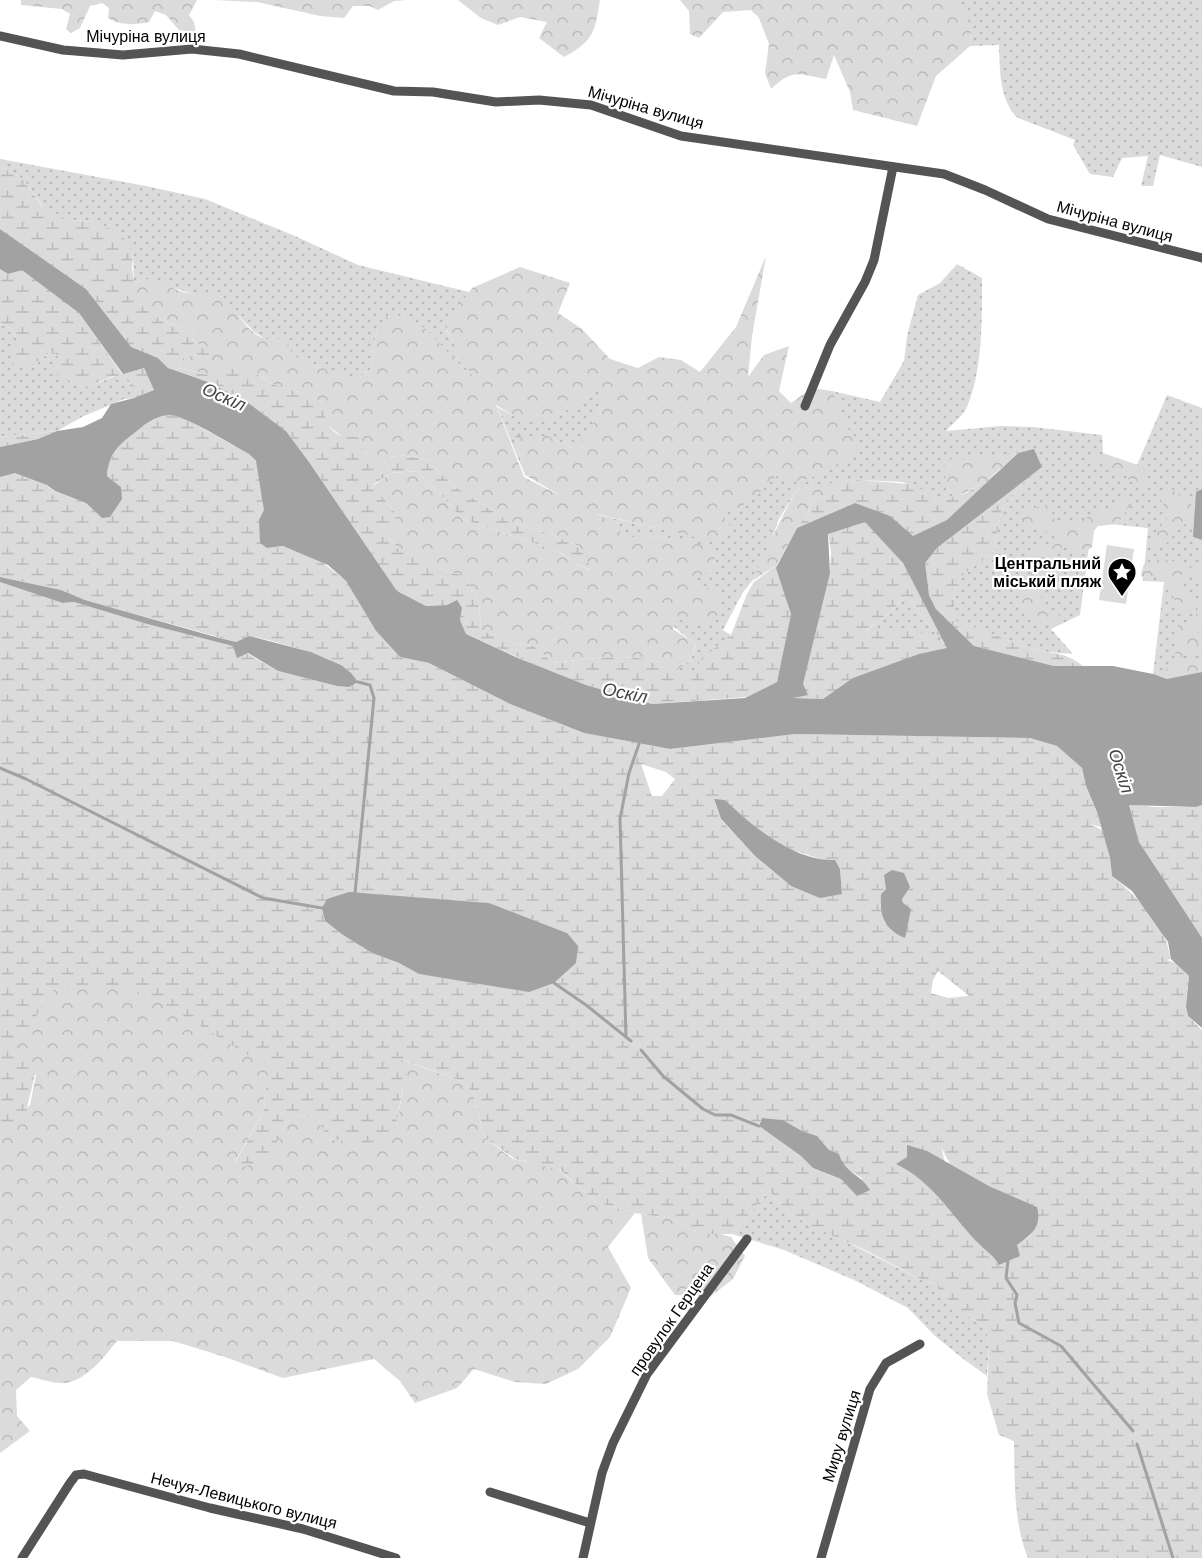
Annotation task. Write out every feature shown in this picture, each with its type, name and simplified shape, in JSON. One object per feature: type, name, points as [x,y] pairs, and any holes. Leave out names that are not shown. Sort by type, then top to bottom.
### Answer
[{"type":"street","name":"Мічуріна вулиця","points":[[0,36],[63,50],[123,55],[192,49],[227,53],[394,91],[433,92],[496,102],[539,100],[591,105],[681,136],[944,174],[1048,219],[1202,258]]},
{"type":"street","points":[[805,406],[831,345],[865,282],[874,260],[893,167]]},
{"type":"street","name":"провулок Герцена","points":[[583,1558],[602,1473],[613,1443],[647,1374],[747,1239]]},
{"type":"street","name":"Миру вулиця","points":[[821,1558],[870,1389],[886,1363],[920,1344]]},
{"type":"street","name":"Нечуя-Левицького вулиця","points":[[22,1558],[70,1482],[76,1475],[84,1474],[210,1508],[303,1529],[396,1558]]},
{"type":"street","points":[[490,1492],[590,1523]]},
{"type":"green space","points":[[21,0],[197,0],[189,15],[194,22],[196,33],[179,30],[166,15],[155,11],[149,22],[123,24],[108,18],[109,8],[102,3],[90,6],[80,28],[71,33],[66,29],[70,14],[62,9],[21,5]]},
{"type":"green space","points":[[214,0],[407,0],[394,1],[378,10],[369,6],[353,6],[344,18],[320,16],[257,2]]},
{"type":"green space","points":[[458,0],[600,0],[591,34],[582,46],[564,57],[539,38],[547,22],[520,17],[498,25],[481,18]]},
{"type":"green space","points":[[680,0],[954,0],[965,11],[971,30],[970,46],[936,76],[917,126],[853,110],[850,92],[834,55],[826,79],[796,74],[785,78],[771,89],[765,73],[769,44],[759,18],[751,10],[723,12],[699,38],[690,34],[689,11]]},
{"type":"green space","points":[[954,0],[1202,0],[1202,167],[1160,155],[1153,186],[1141,186],[1148,156],[1122,158],[1113,177],[1090,174],[1073,145],[1075,140],[1018,118],[1012,111],[1007,103],[1002,84],[999,45],[970,46],[971,30]]},
{"type":"green space","points":[[0,159],[205,199],[358,265],[469,292],[446,330],[481,387],[425,329],[377,327],[371,369],[356,380],[299,360],[254,332],[220,296],[191,293],[142,279],[134,286],[133,253],[95,222],[68,220],[44,208],[23,179],[0,166]]},
{"type":"green space","points":[[0,166],[23,179],[42,206],[68,220],[98,222],[123,237],[133,253],[132,268],[138,303],[164,322],[196,330],[192,339],[212,354],[209,358],[196,354],[183,358],[178,368],[209,375],[235,365],[253,371],[272,384],[308,395],[324,403],[324,412],[332,430],[342,436],[360,437],[361,447],[374,463],[382,465],[389,458],[400,455],[425,459],[454,486],[507,520],[579,546],[592,570],[574,563],[558,551],[462,519],[417,471],[391,473],[373,485],[395,513],[396,526],[387,535],[397,548],[446,571],[465,576],[479,603],[481,630],[517,644],[534,646],[553,663],[630,657],[665,664],[694,677],[700,660],[731,635],[754,582],[777,565],[791,614],[777,682],[747,697],[652,704],[586,685],[535,665],[466,634],[460,620],[462,608],[446,605],[426,606],[397,591],[286,431],[247,402],[208,382],[168,368],[158,358],[130,347],[86,289],[0,229]]},
{"type":"green space","points":[[766,256],[752,336],[748,377],[764,355],[789,346],[779,391],[791,403],[812,388],[832,391],[858,451],[828,470],[810,478],[792,481],[776,476],[755,498],[734,510],[716,507],[732,528],[716,542],[596,514],[628,537],[659,536],[708,546],[716,561],[712,570],[693,580],[698,586],[722,591],[721,605],[715,620],[700,624],[675,619],[673,629],[696,644],[690,661],[677,670],[655,661],[630,657],[553,663],[534,646],[517,644],[481,630],[479,603],[465,576],[446,571],[398,549],[387,535],[395,513],[373,486],[391,473],[417,471],[462,519],[558,551],[574,563],[591,570],[579,546],[507,520],[454,486],[425,459],[400,455],[389,458],[382,465],[374,464],[361,448],[329,426],[323,413],[323,403],[308,395],[272,384],[255,372],[209,375],[178,368],[183,358],[196,354],[209,358],[192,338],[196,330],[164,322],[138,303],[134,286],[142,279],[150,279],[183,292],[217,295],[227,302],[255,334],[269,339],[288,337],[289,348],[303,361],[356,380],[371,369],[377,327],[391,312],[425,328],[474,380],[446,329],[454,312],[472,288],[520,267],[570,283],[558,313],[582,329],[610,359],[638,368],[659,357],[681,360],[700,372],[736,327]],"holes":[[[598,389],[599,406],[590,434],[572,448],[548,436],[515,436],[525,475],[563,497],[524,477],[496,405],[515,417],[538,423],[574,407]]]},
{"type":"green space","points":[[957,264],[982,278],[979,360],[967,407],[946,431],[1000,426],[1033,427],[1102,435],[1103,453],[1137,465],[1167,395],[1202,408],[1202,489],[1193,537],[1202,540],[1202,672],[1167,679],[1153,674],[1164,582],[1143,581],[1148,528],[1092,522],[1080,615],[1051,629],[1073,654],[1030,648],[953,621],[954,595],[957,585],[970,569],[993,553],[1002,509],[1027,478],[1042,467],[1034,450],[1006,455],[946,488],[955,497],[944,500],[903,482],[857,480],[797,489],[778,521],[770,545],[752,581],[742,594],[723,630],[735,638],[696,678],[677,670],[690,661],[696,645],[673,626],[673,617],[698,586],[692,580],[711,570],[716,561],[708,547],[659,536],[628,538],[594,514],[656,528],[776,476],[832,391],[880,402],[904,361],[907,336],[918,295],[940,283]]},
{"type":"green space","points":[[0,269],[8,274],[22,269],[79,313],[122,374],[144,368],[154,390],[134,398],[130,391],[129,381],[113,376],[88,387],[66,380],[54,373],[58,355],[49,353],[34,364],[13,369],[9,348],[17,340],[12,329],[0,324]]},
{"type":"green space","points":[[0,324],[12,329],[34,364],[49,353],[61,356],[88,387],[115,376],[129,380],[130,391],[134,398],[124,399],[82,417],[57,431],[0,437]]},
{"type":"green space","points":[[599,388],[599,406],[592,436],[572,448],[548,436],[515,436],[525,475],[497,407],[515,417],[574,407]]},
{"type":"green space","points":[[171,414],[189,421],[249,454],[274,482],[267,548],[283,546],[306,555],[322,562],[346,581],[376,631],[400,657],[429,663],[510,704],[584,733],[670,749],[796,734],[1030,738],[1057,746],[1082,768],[1101,827],[1090,824],[1102,830],[1110,858],[1112,876],[1135,897],[1157,923],[1171,959],[1167,960],[1176,963],[1189,976],[1186,1004],[1188,1016],[1202,1030],[1202,1558],[1028,1558],[1017,1515],[1014,1441],[999,1435],[987,1394],[989,1346],[986,1328],[966,1315],[938,1290],[940,1284],[926,1282],[863,1249],[813,1227],[789,1213],[769,1191],[732,1234],[700,1234],[673,1219],[635,1213],[596,1202],[560,1170],[515,1159],[484,1137],[473,1092],[461,1081],[401,1059],[403,1088],[396,1125],[372,1154],[348,1142],[328,1139],[316,1116],[292,1115],[267,1159],[243,1167],[235,1163],[264,1111],[265,1092],[273,1063],[267,1055],[248,1055],[171,1008],[125,986],[53,990],[15,1049],[36,1070],[26,1112],[9,1127],[0,1126],[0,578],[66,603],[74,602],[147,624],[234,646],[278,671],[337,686],[341,665],[311,652],[249,636],[236,642],[85,600],[61,590],[0,577],[0,477],[16,471],[47,485],[54,491],[86,503],[102,518],[121,487],[107,476],[108,463],[120,444],[151,419]],"holes":[[[641,764],[666,772],[675,779],[662,796],[652,796]],[[714,800],[725,800],[783,849],[823,860],[840,869],[842,893],[791,886],[755,856],[721,820]],[[886,889],[902,899],[903,903],[885,924],[880,906],[881,894]],[[355,893],[489,903],[567,933],[494,985],[419,974],[399,963],[372,953],[325,921]],[[938,971],[968,996],[948,998],[931,993],[933,980]],[[731,1113],[759,1124],[762,1118],[783,1120],[804,1132],[817,1136],[829,1150],[839,1154],[844,1167],[863,1179],[841,1179],[813,1168],[801,1156],[760,1127]],[[941,1147],[950,1164],[989,1186],[1037,1207],[1030,1236],[1016,1245],[1020,1256],[999,1265],[937,1196],[950,1166],[945,1162]]]},
{"type":"green space","points":[[57,431],[38,439],[0,447],[0,437]]},
{"type":"green space","points":[[1017,453],[988,478],[964,493],[955,497],[946,488],[944,460]]},
{"type":"green space","points":[[1079,454],[1117,458],[1143,467],[1146,479],[1145,488],[1136,487],[1125,475]]},
{"type":"green space","points":[[1009,465],[949,521],[912,538],[855,503],[797,528],[809,511],[812,499],[831,495],[832,483],[857,480],[910,484],[944,500],[966,493]]},
{"type":"green space","points":[[1027,478],[1002,509],[993,553],[970,569],[957,585],[954,595],[953,620],[1027,647],[1069,657],[1083,666],[1054,666],[974,646],[936,609],[929,595],[923,563],[937,548]]},
{"type":"green space","points":[[832,483],[832,495],[812,499],[809,511],[777,565],[752,581],[797,489]]},
{"type":"green space","points":[[1168,486],[1193,506],[1194,528],[1184,524],[1163,547],[1154,547],[1150,540],[1169,516],[1159,496]]},
{"type":"green space","points":[[1135,499],[1117,524],[1098,526],[1094,531],[1092,547],[1075,560],[1064,545],[1047,564],[1040,606],[1051,609],[1063,618],[1049,623],[1036,620],[1030,615],[1021,603],[1020,582],[1028,578],[1037,564],[1032,550],[1039,543],[1048,546],[1055,537],[1040,527],[1020,527],[1026,510],[1049,504],[1057,527],[1067,521],[1079,524],[1100,507],[1111,507],[1122,500]]},
{"type":"green space","points":[[862,519],[903,563],[948,648],[823,699],[789,698],[799,684],[820,590],[830,573],[831,551],[828,533]],"holes":[[[906,596],[947,647],[915,629],[884,628],[865,631],[887,615]]]},
{"type":"green space","points":[[1107,545],[1134,549],[1126,604],[1099,600]]},
{"type":"green space","points":[[1156,560],[1170,560],[1187,565],[1190,573],[1192,564],[1202,566],[1202,621],[1196,627],[1200,641],[1191,653],[1182,657],[1175,654],[1177,646],[1173,635],[1179,624],[1195,620],[1200,596],[1199,580],[1190,575],[1178,575],[1195,605],[1187,614],[1160,576],[1143,579],[1141,574],[1144,564]]},
{"type":"green space","points":[[906,596],[948,648],[864,632],[887,615]]},
{"type":"green space","points":[[1194,658],[1202,660],[1202,672],[1173,680],[1161,677],[1170,664]]},
{"type":"green space","points":[[1128,804],[1154,807],[1202,805],[1202,942],[1139,842]]},
{"type":"green space","points":[[111,980],[175,1007],[271,1055],[280,1080],[265,1092],[264,1111],[235,1162],[267,1158],[292,1115],[316,1116],[328,1139],[348,1142],[396,1125],[403,1090],[400,1059],[461,1081],[473,1092],[484,1137],[513,1159],[557,1168],[596,1202],[635,1213],[608,1247],[631,1288],[610,1337],[578,1369],[546,1384],[515,1382],[474,1369],[457,1388],[415,1403],[400,1381],[374,1359],[283,1378],[173,1341],[117,1341],[88,1373],[73,1381],[61,1383],[31,1377],[16,1390],[17,1416],[30,1431],[0,1453],[0,1113],[9,1122],[30,1105],[36,1075],[14,1053],[22,1014],[53,990]]},
{"type":"green space","points":[[769,1191],[789,1213],[810,1225],[926,1282],[940,1284],[966,1315],[986,1328],[989,1346],[987,1376],[934,1335],[908,1308],[854,1280],[784,1250],[732,1234]]},
{"type":"green space","points":[[641,1214],[673,1219],[700,1234],[721,1234],[731,1237],[745,1256],[733,1279],[711,1296],[675,1295],[648,1258]]},
{"type":"water","name":"Оскіл","points":[[0,229],[86,289],[131,347],[158,358],[168,368],[208,382],[247,402],[286,431],[397,591],[426,606],[447,605],[457,600],[462,608],[460,620],[466,634],[586,685],[652,704],[745,698],[777,682],[791,614],[776,568],[797,528],[855,503],[890,516],[913,536],[947,520],[1018,453],[1034,449],[1042,467],[937,548],[925,563],[929,595],[936,609],[974,646],[1054,666],[1113,666],[1167,679],[1202,672],[1202,805],[1196,807],[1129,805],[1139,842],[1202,938],[1202,1028],[1188,1016],[1186,1006],[1189,976],[1171,959],[1168,942],[1132,891],[1112,876],[1110,858],[1082,768],[1057,746],[1030,738],[796,734],[670,749],[584,733],[510,704],[429,663],[400,657],[376,631],[346,581],[328,565],[283,546],[267,548],[260,543],[259,520],[264,510],[256,461],[249,454],[209,431],[176,416],[169,415],[154,419],[118,447],[109,463],[107,476],[121,487],[122,499],[110,517],[102,518],[86,503],[15,473],[0,477],[0,447],[38,439],[57,431],[83,427],[102,418],[111,404],[154,390],[144,368],[123,374],[79,313],[22,270],[8,274],[0,269]],"holes":[[[865,522],[903,563],[947,648],[919,654],[853,678],[823,699],[793,698],[808,695],[803,684],[830,573],[828,534]]]},
{"type":"water","points":[[1202,489],[1202,540],[1193,537],[1196,492]]},
{"type":"water","points":[[0,577],[61,590],[85,600],[236,642],[249,636],[311,652],[341,665],[358,682],[349,687],[337,686],[278,671],[248,653],[237,658],[233,646],[74,602],[63,603],[0,582]]},
{"type":"water","points":[[714,799],[725,800],[761,831],[790,849],[820,859],[835,860],[840,869],[842,894],[820,898],[791,886],[755,856],[721,819]]},
{"type":"water","points":[[892,870],[904,873],[910,887],[902,899],[903,903],[911,909],[905,938],[888,926],[882,915],[881,894],[886,889],[884,875]]},
{"type":"water","points":[[349,892],[489,903],[567,933],[578,946],[576,963],[554,983],[529,992],[419,974],[399,963],[372,953],[325,921],[322,908],[327,899]]},
{"type":"water","points":[[762,1118],[783,1120],[802,1131],[817,1136],[829,1150],[839,1154],[845,1166],[870,1190],[857,1196],[841,1179],[813,1168],[801,1156],[759,1126]]},
{"type":"water","points":[[907,1145],[927,1151],[989,1186],[1037,1207],[1037,1225],[1017,1245],[1020,1256],[999,1265],[921,1180],[896,1164],[907,1157]]},
{"type":"waterway","points":[[355,893],[374,698],[370,685],[358,682]]},
{"type":"waterway","points":[[626,1037],[620,819],[629,773],[639,744]]},
{"type":"waterway","points":[[0,768],[263,898],[322,908]]},
{"type":"waterway","points":[[554,983],[631,1041]]},
{"type":"waterway","points":[[641,1050],[663,1076],[703,1109],[715,1115],[731,1115],[759,1126]]},
{"type":"waterway","points":[[1008,1260],[1006,1278],[1017,1295],[1015,1303],[1019,1323],[1061,1346],[1133,1431]]},
{"type":"waterway","points":[[1137,1444],[1173,1558]]},
{"type":"place","name":"Центральний міський пляж","points":[[1122,598]]}]
